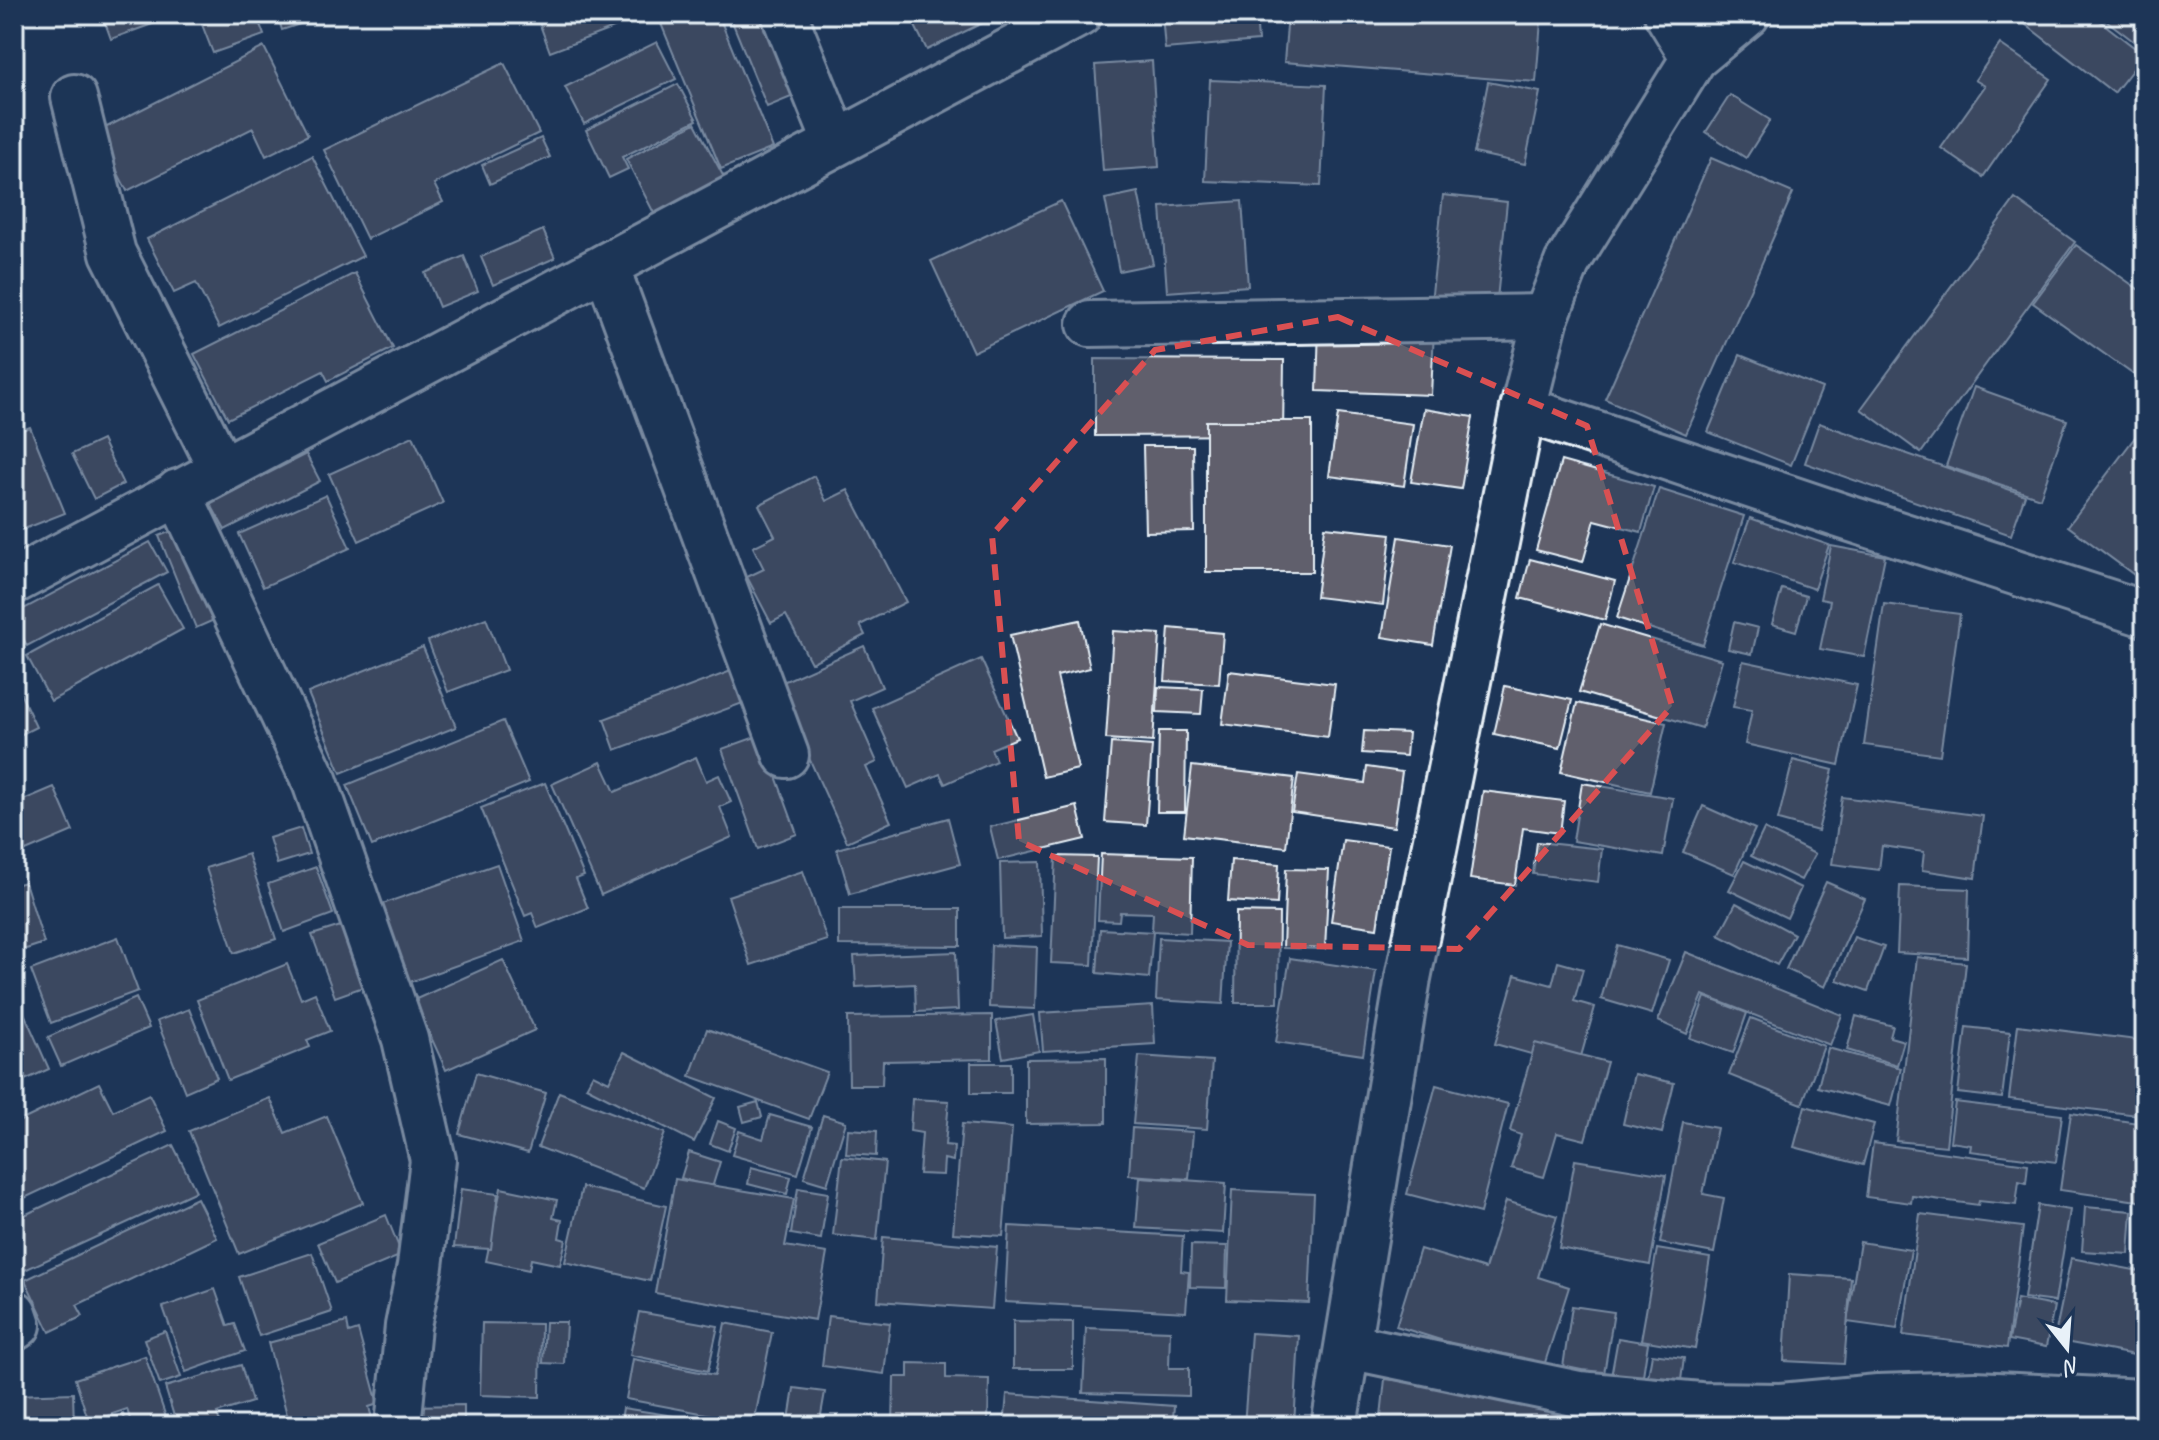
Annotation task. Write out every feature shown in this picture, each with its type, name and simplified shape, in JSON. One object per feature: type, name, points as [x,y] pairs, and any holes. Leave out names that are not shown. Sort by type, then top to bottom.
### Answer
[{"type":"street","points":[[784,14],[836,143]]},
{"type":"street","points":[[14,581],[1079,14]]},
{"type":"street","points":[[1667,14],[1694,58]]},
{"type":"street","points":[[1334,1426],[1408,978],[1523,409],[1546,317],[1567,263],[1694,58],[1747,14]]},
{"type":"street","points":[[74,97],[113,253],[222,470]]},
{"type":"street","points":[[606,266],[786,755]]},
{"type":"street","points":[[1090,324],[1546,317]]},
{"type":"street","points":[[1523,409],[2145,614]]},
{"type":"street","points":[[178,492],[315,782],[408,1054],[433,1160],[420,1266],[408,1326],[398,1426]]},
{"type":"street","points":[[14,1313],[18,1325],[14,1328]]},
{"type":"street","points":[[1348,1346],[1579,1394],[1700,1405],[1781,1406],[1878,1397],[1975,1394],[2145,1402]]},
{"type":"street","points":[[1348,1346],[1364,1426]]},
{"type":"highlighted area","points":[[1338,317],[1587,426],[1672,706],[1459,949],[1248,945],[1019,841],[992,535],[1155,350]]},
{"type":"building","points":[[102,14],[155,14],[155,23],[111,39]]},
{"type":"building","points":[[198,14],[256,14],[264,35],[213,53]]},
{"type":"building","points":[[277,14],[330,14],[282,30]]},
{"type":"building","points":[[536,14],[645,14],[646,16],[550,52]]},
{"type":"building","points":[[657,14],[718,14],[773,148],[721,169]]},
{"type":"building","points":[[729,14],[769,14],[801,93],[767,107]]},
{"type":"building","points":[[909,14],[1001,14],[927,50]]},
{"type":"building","points":[[1162,14],[1256,14],[1258,41],[1165,49]]},
{"type":"building","points":[[1288,14],[1450,14],[1541,21],[1536,82],[1284,62]]},
{"type":"building","points":[[2012,14],[2091,14],[2144,55],[2114,93]]},
{"type":"building","points":[[2098,14],[2145,14],[2145,50]]},
{"type":"building","points":[[657,42],[676,79],[584,124],[565,87]]},
{"type":"building","points":[[2000,44],[2051,79],[1983,177],[1941,148],[1985,86],[1975,80]]},
{"type":"building","points":[[264,47],[308,135],[266,156],[253,128],[127,191],[97,132]]},
{"type":"building","points":[[1152,61],[1159,167],[1103,171],[1095,65]]},
{"type":"building","points":[[504,63],[539,133],[434,184],[443,202],[367,239],[324,150]]},
{"type":"building","points":[[1210,80],[1326,85],[1321,186],[1205,181]]},
{"type":"building","points":[[1488,82],[1540,92],[1525,164],[1474,153]]},
{"type":"building","points":[[678,84],[697,120],[622,157],[628,169],[609,178],[586,130]]},
{"type":"building","points":[[1730,95],[1770,120],[1746,158],[1706,132]]},
{"type":"building","points":[[695,123],[727,183],[657,219],[626,159]]},
{"type":"building","points":[[541,138],[550,157],[490,184],[482,165]]},
{"type":"building","points":[[312,156],[363,256],[219,328],[196,283],[174,293],[147,239]]},
{"type":"building","points":[[1711,158],[1793,193],[1686,434],[1605,399]]},
{"type":"building","points":[[1138,192],[1153,264],[1119,271],[1105,199]]},
{"type":"building","points":[[1443,195],[1507,202],[1496,309],[1431,302]]},
{"type":"building","points":[[2015,199],[2075,242],[1921,453],[1861,409]]},
{"type":"building","points":[[1061,201],[1103,291],[973,352],[931,261]]},
{"type":"building","points":[[1242,201],[1248,286],[1167,292],[1161,207]]},
{"type":"building","points":[[543,230],[555,258],[493,285],[481,257]]},
{"type":"building","points":[[2076,245],[2145,294],[2145,374],[2141,380],[2033,303]]},
{"type":"building","points":[[464,256],[478,291],[439,307],[425,273]]},
{"type":"building","points":[[355,273],[393,348],[328,381],[323,371],[228,419],[194,354]]},
{"type":"building","points":[[1319,325],[1434,329],[1431,395],[1317,391]]},
{"type":"building","points":[[1740,355],[1822,388],[1791,465],[1708,432]]},
{"type":"building","points":[[1095,359],[1284,360],[1283,435],[1095,436]]},
{"type":"building","points":[[1974,387],[2067,420],[2040,498],[1946,466]]},
{"type":"building","points":[[1424,409],[1473,417],[1461,489],[1411,482]]},
{"type":"building","points":[[1338,414],[1413,424],[1404,486],[1329,476]]},
{"type":"building","points":[[1206,421],[1312,421],[1312,572],[1206,572]]},
{"type":"building","points":[[1819,423],[2025,495],[2011,535],[1805,463]]},
{"type":"building","points":[[2145,424],[2145,567],[2137,577],[2068,526]]},
{"type":"building","points":[[30,427],[65,513],[14,533],[14,433]]},
{"type":"building","points":[[413,436],[443,503],[359,541],[329,474]]},
{"type":"building","points":[[102,440],[123,484],[94,499],[72,454]]},
{"type":"building","points":[[1143,446],[1193,446],[1194,531],[1145,532]]},
{"type":"building","points":[[306,454],[320,481],[225,530],[210,503]]},
{"type":"building","points":[[1561,461],[1654,487],[1641,532],[1595,520],[1583,562],[1536,550]]},
{"type":"building","points":[[814,476],[826,501],[848,490],[906,602],[860,625],[865,635],[811,663],[786,615],[771,623],[747,577],[764,569],[753,547],[775,536],[759,505]]},
{"type":"building","points":[[1659,489],[1744,516],[1703,645],[1617,618]]},
{"type":"building","points":[[326,495],[350,548],[263,587],[239,534]]},
{"type":"building","points":[[1750,518],[1829,545],[1814,589],[1734,562]]},
{"type":"building","points":[[1325,527],[1391,534],[1383,605],[1316,597]]},
{"type":"building","points":[[177,529],[214,620],[196,628],[159,536]]},
{"type":"building","points":[[1399,537],[1450,545],[1433,645],[1382,637]]},
{"type":"building","points":[[150,542],[167,572],[27,646],[14,614]]},
{"type":"building","points":[[1831,546],[1885,556],[1864,657],[1820,649],[1830,601],[1820,599]]},
{"type":"building","points":[[1530,559],[1615,581],[1605,620],[1520,598]]},
{"type":"building","points":[[158,585],[183,629],[51,701],[27,656]]},
{"type":"building","points":[[1782,589],[1806,596],[1796,631],[1772,624]]},
{"type":"building","points":[[1884,604],[1960,614],[1940,755],[1864,745]]},
{"type":"building","points":[[486,618],[506,670],[448,692],[428,641]]},
{"type":"building","points":[[1080,620],[1090,668],[1057,676],[1078,769],[1043,777],[1010,635]]},
{"type":"building","points":[[1734,622],[1758,628],[1752,654],[1728,649]]},
{"type":"building","points":[[1600,624],[1722,660],[1702,728],[1579,692]]},
{"type":"building","points":[[1169,628],[1223,633],[1219,684],[1165,681]]},
{"type":"building","points":[[1113,631],[1160,634],[1153,742],[1106,739]]},
{"type":"building","points":[[864,646],[882,687],[850,701],[877,762],[866,767],[891,822],[847,842],[776,685]]},
{"type":"building","points":[[423,647],[456,727],[341,773],[308,693]]},
{"type":"building","points":[[981,659],[1017,738],[991,749],[996,761],[945,784],[940,774],[908,788],[872,708]]},
{"type":"building","points":[[1743,661],[1857,685],[1839,765],[1745,744],[1752,710],[1733,707]]},
{"type":"building","points":[[731,671],[743,703],[615,750],[604,719]]},
{"type":"building","points":[[1229,671],[1335,684],[1328,737],[1222,724]]},
{"type":"building","points":[[14,680],[36,727],[14,738]]},
{"type":"building","points":[[1505,686],[1572,700],[1560,748],[1494,734]]},
{"type":"building","points":[[1158,687],[1203,689],[1201,714],[1157,712]]},
{"type":"building","points":[[1577,703],[1666,723],[1650,792],[1561,772]]},
{"type":"building","points":[[503,721],[529,782],[372,846],[347,785]]},
{"type":"building","points":[[1159,731],[1186,731],[1185,812],[1157,812]]},
{"type":"building","points":[[1364,731],[1408,733],[1406,756],[1362,753]]},
{"type":"building","points":[[761,735],[797,834],[758,849],[722,749]]},
{"type":"building","points":[[1111,743],[1152,746],[1146,825],[1105,822]]},
{"type":"building","points":[[696,757],[706,781],[719,775],[731,802],[720,807],[732,837],[601,895],[552,784],[601,762],[615,792]]},
{"type":"building","points":[[1793,760],[1833,770],[1818,831],[1778,820]]},
{"type":"building","points":[[1192,766],[1294,778],[1286,847],[1184,835]]},
{"type":"building","points":[[1367,767],[1402,772],[1394,827],[1292,812],[1298,774],[1365,783]]},
{"type":"building","points":[[545,783],[584,876],[576,879],[588,908],[538,928],[532,913],[525,916],[481,808]]},
{"type":"building","points":[[1582,783],[1673,798],[1663,856],[1573,841]]},
{"type":"building","points":[[54,787],[73,831],[14,856],[14,804]]},
{"type":"building","points":[[1483,791],[1564,801],[1560,833],[1523,828],[1515,885],[1470,879]]},
{"type":"building","points":[[1842,797],[1983,816],[1975,878],[1922,870],[1924,852],[1882,846],[1879,870],[1832,864]]},
{"type":"building","points":[[1077,806],[1085,839],[998,860],[990,827]]},
{"type":"building","points":[[1703,806],[1755,829],[1734,874],[1683,852]]},
{"type":"building","points":[[948,818],[960,864],[850,894],[837,849]]},
{"type":"building","points":[[301,828],[309,854],[277,864],[269,838]]},
{"type":"building","points":[[1764,829],[1815,854],[1801,880],[1751,856]]},
{"type":"building","points":[[1343,840],[1389,846],[1377,928],[1331,921]]},
{"type":"building","points":[[1537,842],[1602,849],[1598,882],[1533,874]]},
{"type":"building","points":[[248,854],[276,939],[234,953],[206,868]]},
{"type":"building","points":[[1101,854],[1192,857],[1190,933],[1152,931],[1153,913],[1120,912],[1119,921],[1098,920]]},
{"type":"building","points":[[1056,856],[1097,857],[1092,965],[1051,963]]},
{"type":"building","points":[[1231,860],[1279,864],[1277,904],[1228,901]]},
{"type":"building","points":[[1744,861],[1801,888],[1787,918],[1729,890]]},
{"type":"building","points":[[1040,862],[1042,936],[1002,938],[1000,863]]},
{"type":"building","points":[[497,864],[524,941],[410,982],[382,904]]},
{"type":"building","points":[[316,867],[333,914],[284,932],[268,884]]},
{"type":"building","points":[[1286,869],[1329,870],[1325,949],[1283,948]]},
{"type":"building","points":[[803,871],[827,940],[751,965],[728,896]]},
{"type":"building","points":[[25,882],[44,943],[14,953],[14,885]]},
{"type":"building","points":[[1826,882],[1865,899],[1825,987],[1786,969]]},
{"type":"building","points":[[1900,886],[1969,889],[1967,957],[1897,953]]},
{"type":"building","points":[[1736,903],[1794,934],[1777,965],[1719,935]]},
{"type":"building","points":[[839,909],[960,909],[960,946],[839,945]]},
{"type":"building","points":[[1236,912],[1279,913],[1278,1003],[1235,1003]]},
{"type":"building","points":[[344,925],[366,986],[335,997],[312,935]]},
{"type":"building","points":[[1100,929],[1153,932],[1149,978],[1097,973]]},
{"type":"building","points":[[118,937],[138,991],[51,1023],[31,970]]},
{"type":"building","points":[[1854,937],[1884,947],[1868,991],[1837,980]]},
{"type":"building","points":[[1159,938],[1227,942],[1223,1004],[1156,1000]]},
{"type":"building","points":[[991,945],[1037,947],[1035,1009],[989,1007]]},
{"type":"building","points":[[1617,945],[1669,960],[1652,1014],[1601,999]]},
{"type":"building","points":[[956,952],[958,1010],[916,1012],[915,984],[856,987],[854,956]]},
{"type":"building","points":[[1686,952],[1842,1015],[1830,1045],[1703,995],[1687,1034],[1658,1021]]},
{"type":"building","points":[[1917,957],[1966,963],[1946,1146],[1896,1141]]},
{"type":"building","points":[[1290,958],[1376,971],[1363,1055],[1276,1042]]},
{"type":"building","points":[[503,960],[535,1030],[446,1070],[414,1000]]},
{"type":"building","points":[[1558,962],[1583,969],[1574,1001],[1595,1007],[1578,1067],[1495,1044],[1515,975],[1552,985]]},
{"type":"building","points":[[287,964],[301,999],[315,993],[330,1031],[307,1040],[310,1047],[228,1080],[197,1000]]},
{"type":"building","points":[[17,997],[49,1069],[14,1085],[14,998]]},
{"type":"building","points":[[1705,997],[1747,1013],[1733,1053],[1690,1038]]},
{"type":"building","points":[[136,998],[149,1028],[61,1066],[48,1037]]},
{"type":"building","points":[[1153,1006],[1155,1044],[1043,1051],[1040,1013]]},
{"type":"building","points":[[189,1009],[217,1078],[185,1092],[157,1021]]},
{"type":"building","points":[[992,1015],[992,1059],[883,1061],[882,1085],[849,1085],[848,1017]]},
{"type":"building","points":[[1033,1015],[1039,1051],[1003,1058],[996,1021]]},
{"type":"building","points":[[1856,1016],[1893,1026],[1890,1037],[1904,1041],[1897,1065],[1847,1050]]},
{"type":"building","points":[[1751,1018],[1824,1046],[1802,1104],[1729,1075]]},
{"type":"building","points":[[2018,1025],[2145,1041],[2137,1115],[2009,1099]]},
{"type":"building","points":[[1966,1027],[2010,1032],[2002,1098],[1958,1093]]},
{"type":"building","points":[[707,1029],[827,1072],[809,1119],[690,1076]]},
{"type":"building","points":[[1535,1043],[1607,1062],[1585,1140],[1557,1133],[1544,1177],[1511,1168],[1521,1135],[1510,1131]]},
{"type":"building","points":[[1828,1048],[1901,1068],[1891,1106],[1818,1087]]},
{"type":"building","points":[[624,1052],[716,1098],[694,1142],[586,1087],[593,1074],[609,1082]]},
{"type":"building","points":[[1139,1056],[1212,1061],[1207,1129],[1133,1124]]},
{"type":"building","points":[[1106,1058],[1106,1123],[1026,1124],[1026,1059]]},
{"type":"building","points":[[971,1063],[1011,1063],[1011,1093],[971,1093]]},
{"type":"building","points":[[476,1073],[546,1093],[528,1153],[459,1134]]},
{"type":"building","points":[[1634,1074],[1674,1083],[1662,1133],[1623,1124]]},
{"type":"building","points":[[99,1083],[113,1111],[149,1094],[167,1131],[14,1203],[14,1124]]},
{"type":"building","points":[[1436,1085],[1508,1104],[1480,1213],[1407,1194]]},
{"type":"building","points":[[559,1092],[665,1133],[644,1188],[538,1147]]},
{"type":"building","points":[[270,1098],[285,1133],[327,1116],[363,1203],[239,1254],[189,1131]]},
{"type":"building","points":[[912,1099],[949,1101],[945,1145],[954,1146],[953,1161],[944,1159],[943,1175],[919,1174],[922,1133],[910,1131]]},
{"type":"building","points":[[758,1102],[762,1117],[744,1122],[740,1107]]},
{"type":"building","points":[[1955,1102],[2062,1115],[2056,1162],[1970,1151],[1971,1145],[1950,1142]]},
{"type":"building","points":[[1805,1106],[1874,1124],[1863,1165],[1794,1147]]},
{"type":"building","points":[[2071,1113],[2145,1124],[2145,1202],[2060,1190]]},
{"type":"building","points":[[770,1115],[812,1127],[798,1174],[732,1155],[739,1131],[763,1139]]},
{"type":"building","points":[[823,1115],[846,1122],[827,1185],[804,1178]]},
{"type":"building","points":[[718,1121],[736,1128],[728,1151],[710,1144]]},
{"type":"building","points":[[1683,1122],[1717,1128],[1703,1194],[1724,1198],[1714,1253],[1660,1243]]},
{"type":"building","points":[[962,1124],[1012,1128],[1003,1236],[953,1233]]},
{"type":"building","points":[[1132,1128],[1193,1132],[1189,1179],[1129,1175]]},
{"type":"building","points":[[848,1129],[877,1131],[876,1156],[846,1154]]},
{"type":"building","points":[[1873,1143],[2028,1164],[2026,1183],[2019,1181],[2016,1205],[1979,1201],[1978,1205],[1912,1196],[1911,1203],[1866,1197]]},
{"type":"building","points":[[173,1145],[196,1191],[14,1275],[14,1220]]},
{"type":"building","points":[[689,1152],[720,1162],[712,1188],[681,1178]]},
{"type":"building","points":[[842,1157],[885,1162],[877,1240],[833,1235]]},
{"type":"building","points":[[1575,1160],[1666,1175],[1650,1265],[1559,1248]]},
{"type":"building","points":[[751,1167],[791,1177],[787,1194],[748,1184]]},
{"type":"building","points":[[1140,1177],[1226,1183],[1223,1233],[1136,1228]]},
{"type":"building","points":[[675,1179],[794,1199],[785,1246],[827,1253],[815,1320],[655,1293]]},
{"type":"building","points":[[582,1187],[666,1206],[650,1281],[565,1262]]},
{"type":"building","points":[[501,1188],[557,1200],[553,1218],[562,1220],[559,1238],[566,1240],[560,1265],[531,1259],[529,1270],[486,1261]]},
{"type":"building","points":[[798,1188],[828,1193],[821,1239],[791,1234]]},
{"type":"building","points":[[461,1189],[498,1194],[491,1249],[454,1247]]},
{"type":"building","points":[[1232,1190],[1314,1194],[1309,1303],[1227,1300]]},
{"type":"building","points":[[197,1198],[217,1238],[77,1305],[83,1316],[50,1332],[25,1280]]},
{"type":"building","points":[[1506,1201],[1557,1216],[1538,1277],[1569,1287],[1542,1372],[1396,1326],[1420,1249],[1485,1269]]},
{"type":"building","points":[[2038,1205],[2070,1210],[2055,1302],[2024,1298]]},
{"type":"building","points":[[2085,1207],[2132,1211],[2129,1254],[2082,1251]]},
{"type":"building","points":[[1920,1214],[2023,1227],[2007,1348],[1903,1335]]},
{"type":"building","points":[[386,1215],[402,1255],[335,1283],[318,1243]]},
{"type":"building","points":[[1009,1226],[1183,1236],[1181,1271],[1189,1272],[1186,1312],[1005,1302]]},
{"type":"building","points":[[883,1237],[997,1247],[992,1309],[878,1301]]},
{"type":"building","points":[[1860,1242],[1911,1250],[1897,1329],[1847,1322]]},
{"type":"building","points":[[1191,1245],[1227,1246],[1226,1288],[1190,1287]]},
{"type":"building","points":[[1657,1249],[1710,1258],[1695,1349],[1641,1340]]},
{"type":"building","points":[[312,1253],[332,1312],[259,1336],[239,1277]]},
{"type":"building","points":[[2071,1258],[2145,1272],[2145,1357],[2054,1340]]},
{"type":"building","points":[[1789,1274],[1851,1278],[1844,1364],[1784,1361]]},
{"type":"building","points":[[215,1289],[228,1326],[235,1324],[245,1351],[186,1372],[163,1307]]},
{"type":"building","points":[[2017,1299],[2054,1306],[2046,1347],[2009,1340]]},
{"type":"building","points":[[1572,1306],[1614,1312],[1603,1380],[1562,1374]]},
{"type":"building","points":[[639,1312],[718,1326],[708,1371],[630,1355]]},
{"type":"building","points":[[828,1316],[890,1323],[884,1374],[822,1366]]},
{"type":"building","points":[[1013,1321],[1073,1322],[1073,1369],[1013,1369]]},
{"type":"building","points":[[347,1322],[349,1333],[358,1330],[378,1404],[369,1407],[374,1426],[290,1426],[268,1343]]},
{"type":"building","points":[[545,1322],[566,1322],[564,1364],[543,1363]]},
{"type":"building","points":[[482,1323],[541,1324],[540,1397],[480,1395]]},
{"type":"building","points":[[725,1323],[772,1332],[754,1423],[626,1399],[633,1359],[715,1375]]},
{"type":"building","points":[[1086,1328],[1170,1331],[1169,1368],[1189,1368],[1189,1396],[1083,1393]]},
{"type":"building","points":[[165,1331],[181,1377],[160,1384],[144,1339]]},
{"type":"building","points":[[1251,1333],[1299,1336],[1294,1426],[1244,1426]]},
{"type":"building","points":[[1618,1338],[1648,1343],[1642,1382],[1611,1377]]},
{"type":"building","points":[[1652,1354],[1684,1358],[1680,1387],[1647,1382]]},
{"type":"building","points":[[145,1356],[169,1426],[132,1426],[127,1409],[89,1422],[75,1379]]},
{"type":"building","points":[[908,1363],[946,1364],[946,1378],[989,1379],[988,1426],[893,1426],[894,1377],[908,1377]]},
{"type":"building","points":[[241,1365],[252,1402],[217,1413],[221,1426],[177,1426],[165,1387]]},
{"type":"building","points":[[1385,1379],[1598,1401],[1595,1426],[1380,1426]]},
{"type":"building","points":[[794,1388],[825,1392],[819,1426],[788,1426]]},
{"type":"building","points":[[73,1393],[74,1426],[14,1426],[14,1395]]},
{"type":"building","points":[[1007,1394],[1174,1406],[1173,1418],[1192,1420],[1191,1426],[1004,1426]]},
{"type":"building","points":[[464,1405],[464,1426],[410,1426],[409,1406]]},
{"type":"building","points":[[623,1408],[737,1426],[620,1426]]},
{"type":"building","points":[[1896,1410],[1941,1413],[1940,1426],[1895,1426]]},
{"type":"building","points":[[123,1414],[127,1426],[88,1426]]},
{"type":"building","points":[[1616,1415],[1681,1424],[1681,1426],[1614,1426]]},
{"type":"building","points":[[1965,1415],[2052,1415],[2052,1426],[1965,1426]]},
{"type":"building","points":[[1833,1419],[1887,1423],[1886,1426],[1832,1426]]}]
